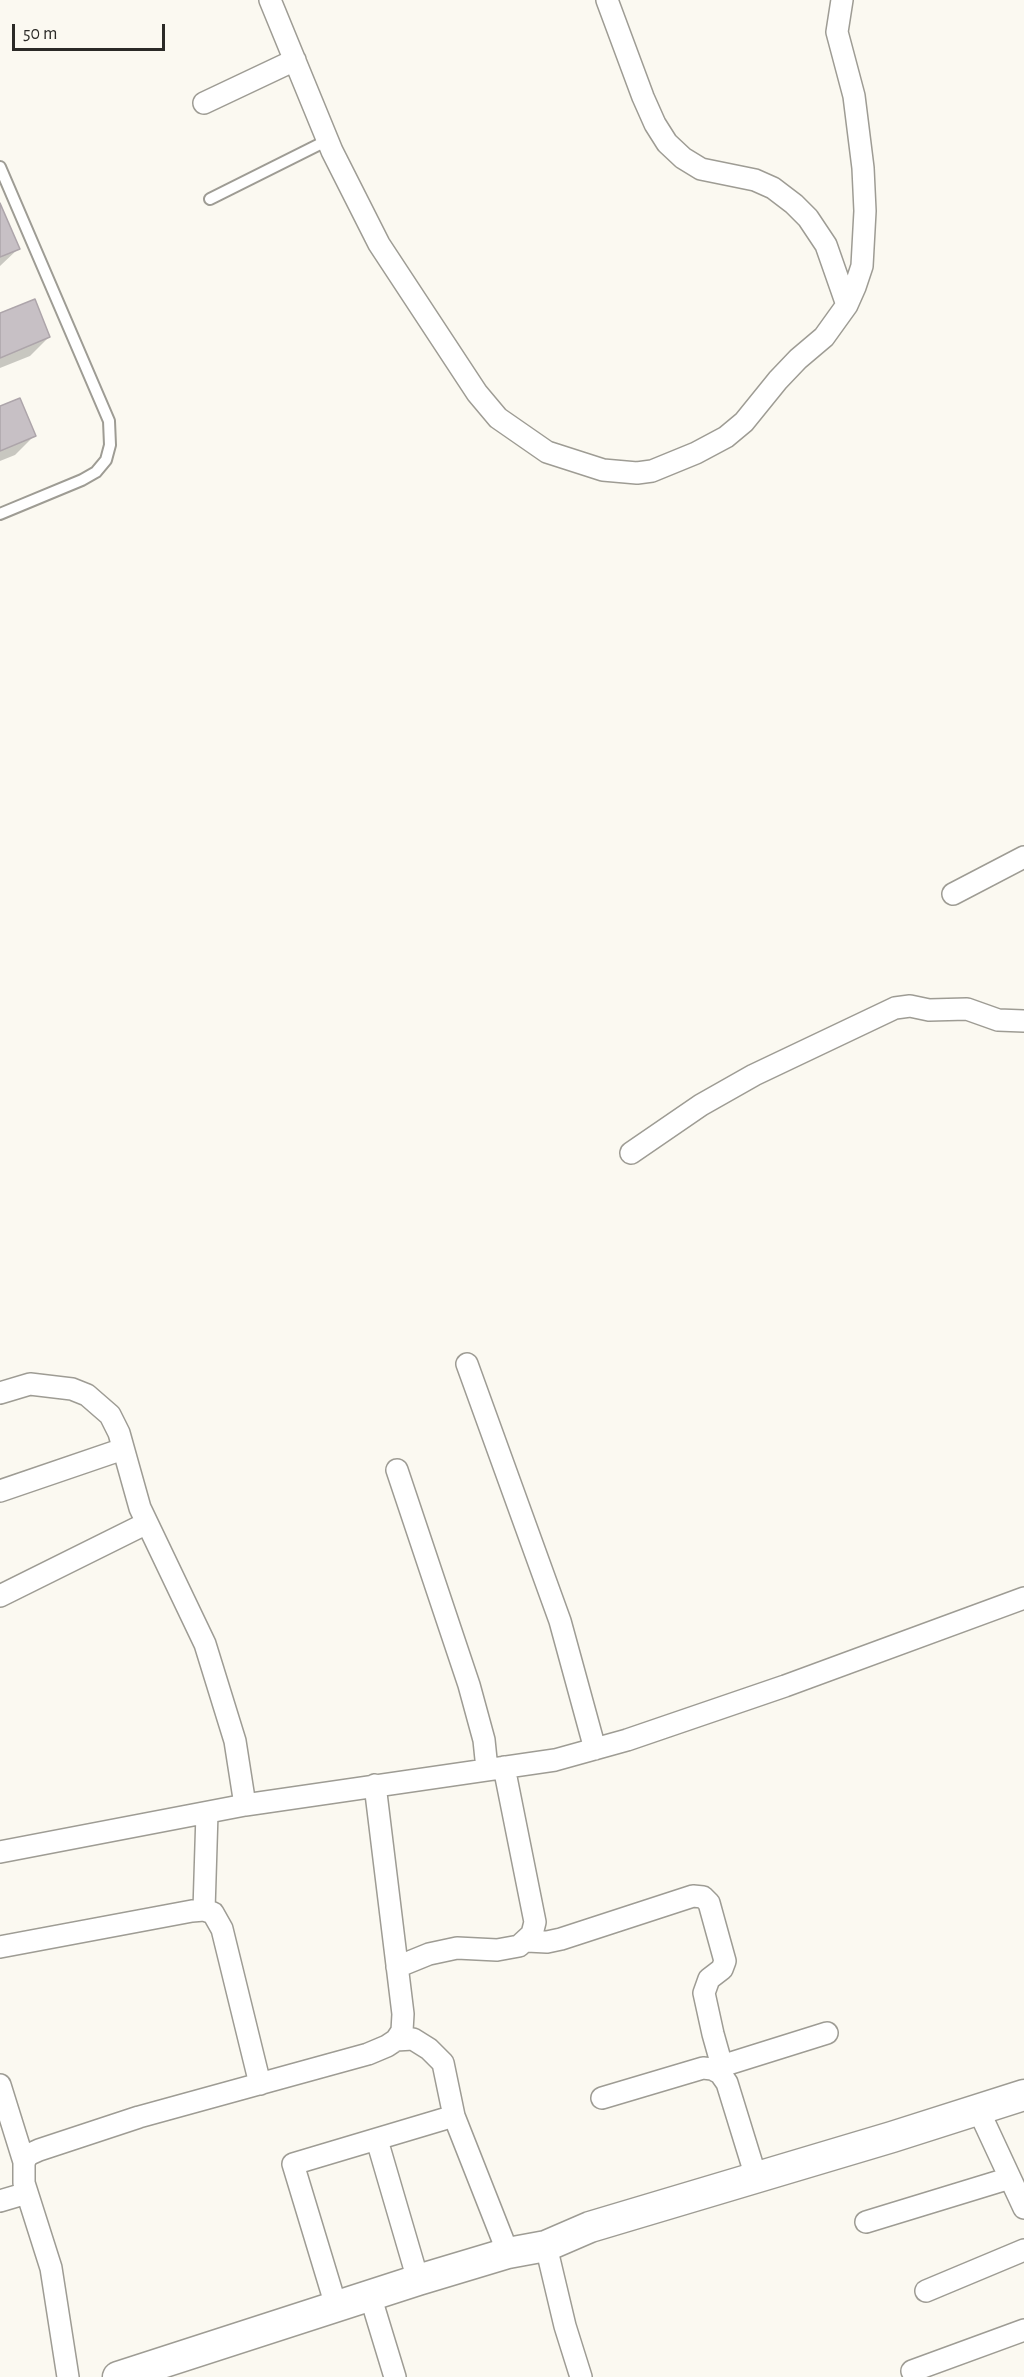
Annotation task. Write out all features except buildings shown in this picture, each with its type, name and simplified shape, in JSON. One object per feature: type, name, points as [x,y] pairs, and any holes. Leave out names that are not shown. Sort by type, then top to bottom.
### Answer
[{"type":"street","points":[[270,0],[328,141],[379,244],[477,393],[498,418],[547,452],[603,470],[637,474],[652,471],[726,437],[744,422],[791,366],[824,338],[847,305],[862,266],[865,211],[863,168],[854,96],[837,32],[842,0]]},
{"type":"street","points":[[607,0],[643,97],[667,143],[683,158],[701,169],[755,180],[773,188],[794,204],[808,218],[826,245],[847,305]]},
{"type":"street","points":[[204,103],[295,60]]},
{"type":"street","points":[[953,894],[1024,857]]},
{"type":"street","points":[[631,1153],[700,1105],[765,1070],[895,1008],[910,1006],[928,1010],[967,1009],[998,1020],[1024,1021]]},
{"type":"street","points":[[467,1364],[564,1630],[595,1749]]},
{"type":"street","points":[[0,1393],[30,1384],[72,1389],[87,1395],[110,1415],[119,1432],[140,1508],[205,1644],[235,1741],[245,1805]]},
{"type":"street","points":[[0,1491],[123,1449]]},
{"type":"street","points":[[397,1470],[469,1685],[484,1740],[496,1768],[535,1922],[532,1934],[519,1946],[497,1950],[470,1948],[442,1950],[397,1967]]},
{"type":"street","points":[[0,1596],[147,1523]]},
{"type":"street","points":[[0,1852],[245,1805],[555,1760],[627,1740],[785,1686],[1024,1598]]},
{"type":"street","points":[[68,2377],[51,2268],[27,2193],[23,2171],[24,2162],[28,2155],[39,2150],[139,2117],[368,2054],[396,2040],[402,2031],[403,2014],[375,1785]]},
{"type":"street","points":[[204,1910],[207,1813]]},
{"type":"street","points":[[527,1941],[547,1942],[561,1939],[693,1896],[703,1897],[709,1903],[725,1961],[722,1969],[709,1979],[704,1993],[717,2068],[727,2084],[756,2177]]},
{"type":"street","points":[[0,1947],[204,1910],[213,1913],[222,1929],[260,2084]]},
{"type":"street","points":[[602,2098],[703,2068],[717,2068],[827,2033]]},
{"type":"street","points":[[396,2040],[413,2039],[429,2049],[443,2063],[454,2116],[508,2253]]},
{"type":"street","points":[[0,2085],[24,2162]]},
{"type":"street","points":[[118,2377],[418,2280],[508,2253],[546,2246],[590,2227],[1024,2095]]},
{"type":"street","points":[[978,2109],[1024,2208]]},
{"type":"street","points":[[336,2306],[293,2164],[454,2116]]},
{"type":"street","points":[[376,2140],[418,2280]]},
{"type":"street","points":[[866,2222],[1010,2178]]},
{"type":"street","points":[[0,2201],[27,2193]]},
{"type":"street","points":[[546,2246],[565,2326],[581,2377]]},
{"type":"street","points":[[926,2291],[1024,2250]]},
{"type":"street","points":[[370,2295],[395,2377]]},
{"type":"street","points":[[912,2371],[1024,2330]]},
{"type":"lane","points":[[210,199],[328,141]]},
{"type":"lane","points":[[0,167],[109,421],[110,445],[106,460],[96,472],[0,514]]}]
